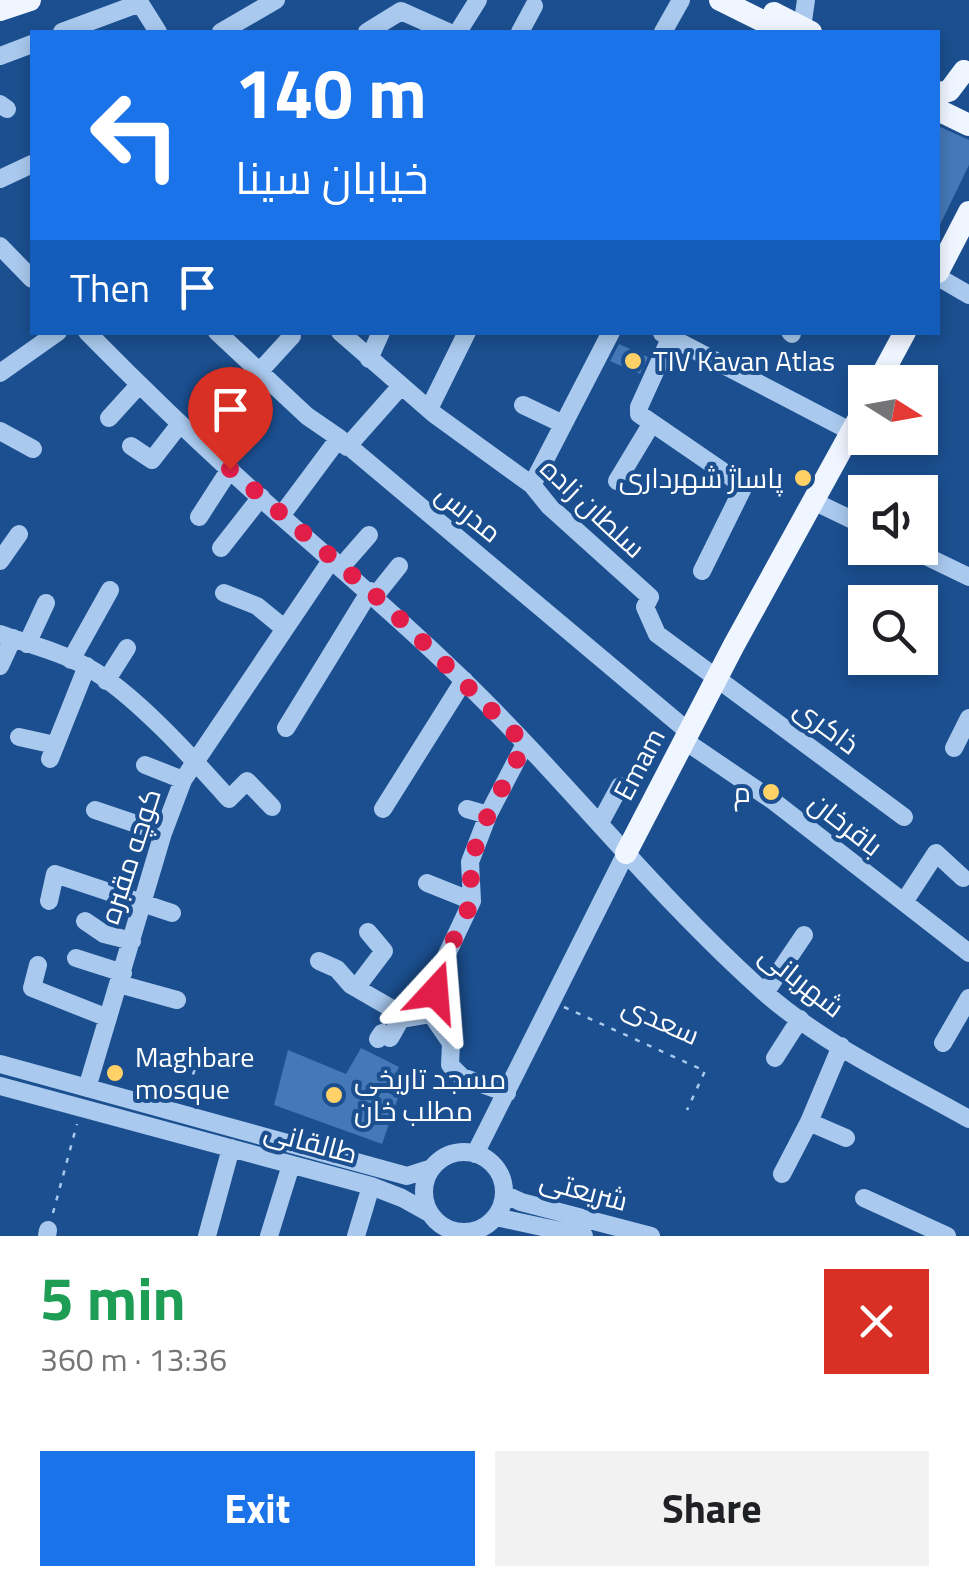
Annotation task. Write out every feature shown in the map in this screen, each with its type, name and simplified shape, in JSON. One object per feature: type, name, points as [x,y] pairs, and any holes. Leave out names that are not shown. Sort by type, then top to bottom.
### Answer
[{"type":"main road","points":[[0,10],[30,0]]},
{"type":"main road","points":[[720,0],[796,30]]},
{"type":"main road","points":[[751,0],[797,30]]},
{"type":"main road","points":[[940,92],[949,90],[967,74]]},
{"type":"main road","points":[[940,111],[969,126]]},
{"type":"main road","points":[[940,270],[969,212]]},
{"type":"main road","points":[[887,365],[903,335]]},
{"type":"main road","name":"Emam","points":[[626,853],[848,439]]},
{"type":"street","points":[[224,30],[276,0]]},
{"type":"street","points":[[459,30],[478,0]]},
{"type":"street","points":[[664,30],[681,0]]},
{"type":"street","points":[[799,30],[806,0]]},
{"type":"street","points":[[67,30],[139,2],[157,30]]},
{"type":"street","points":[[521,30],[534,6]]},
{"type":"street","points":[[370,30],[401,11],[444,30]]},
{"type":"street","points":[[0,56],[30,45]]},
{"type":"street","points":[[0,179],[30,165]]},
{"type":"street","points":[[0,246],[30,276]]},
{"type":"street","points":[[940,275],[969,295]]},
{"type":"street","points":[[0,372],[54,335]]},
{"type":"street","name":"شهربانی","points":[[89,335],[180,424],[464,680],[626,853],[765,993],[841,1046],[969,1119]]},
{"type":"street","name":"مدرس","points":[[220,335],[307,416],[343,442],[687,737]]},
{"type":"street","name":"سلطان زاده","points":[[345,335],[429,409],[532,485],[549,506],[650,597],[646,608],[657,634]]},
{"type":"street","points":[[370,359],[380,335]]},
{"type":"street","points":[[429,409],[466,335]]},
{"type":"street","points":[[532,485],[608,335]]},
{"type":"street","points":[[669,335],[638,411],[744,486],[702,572]]},
{"type":"street","points":[[671,335],[848,430]]},
{"type":"street","points":[[259,372],[292,336]]},
{"type":"street","points":[[110,418],[139,384]]},
{"type":"street","points":[[281,516],[343,442],[401,386]]},
{"type":"street","points":[[523,405],[564,424]]},
{"type":"street","points":[[131,446],[152,460],[180,424]]},
{"type":"street","points":[[617,480],[652,424]]},
{"type":"street","points":[[0,432],[33,449]]},
{"type":"street","points":[[198,517],[230,469]]},
{"type":"street","points":[[221,548],[261,498]]},
{"type":"street","points":[[813,500],[848,518]]},
{"type":"street","points":[[0,561],[20,534]]},
{"type":"street","name":"کوچه مقبره","points":[[87,1088],[163,833],[183,780],[285,630],[336,563],[369,536]]},
{"type":"street","points":[[938,562],[969,577]]},
{"type":"street","points":[[286,728],[372,594],[399,566]]},
{"type":"street","points":[[19,737],[52,752],[79,663],[110,590]]},
{"type":"street","points":[[224,593],[257,606],[285,630]]},
{"type":"street","points":[[0,666],[13,638],[46,603]]},
{"type":"street","name":"ذاکری","points":[[657,634],[904,817]]},
{"type":"street","points":[[13,638],[79,663],[106,681],[196,762],[229,800],[247,781],[272,807]]},
{"type":"street","points":[[106,681],[127,648]]},
{"type":"street","points":[[383,809],[464,680]]},
{"type":"street","points":[[954,748],[969,718]]},
{"type":"street","name":"باقرخان","points":[[687,737],[778,793],[852,865],[969,954]]},
{"type":"street","points":[[506,1093],[462,1078],[450,1066],[451,1043],[431,1014],[440,969],[472,901],[470,862],[488,815],[525,744]]},
{"type":"street","points":[[145,765],[183,780]]},
{"type":"street","points":[[600,823],[620,786]]},
{"type":"street","points":[[467,809],[488,815]]},
{"type":"street","points":[[94,810],[163,833]]},
{"type":"street","name":"Emam","points":[[475,1154],[626,853]]},
{"type":"street","points":[[904,902],[936,853],[963,878]]},
{"type":"street","points":[[48,901],[55,874],[172,913]]},
{"type":"street","points":[[427,883],[472,901]]},
{"type":"street","points":[[85,921],[104,934],[132,941]]},
{"type":"street","points":[[356,988],[384,951],[368,932]]},
{"type":"street","points":[[765,993],[804,935]]},
{"type":"street","points":[[76,958],[176,1000]]},
{"type":"street","points":[[318,961],[408,1018],[431,1014]]},
{"type":"street","points":[[38,966],[32,988],[59,1006],[108,1018]]},
{"type":"street","points":[[942,1043],[969,998]]},
{"type":"street","points":[[378,1039],[382,1033],[390,1038],[403,1015]]},
{"type":"street","points":[[776,1058],[800,1019]]},
{"type":"street","points":[[782,1174],[841,1046]]},
{"type":"street","name":"طالقانی","points":[[0,1064],[407,1176],[432,1168]]},
{"type":"street","name":"طالقانی","points":[[0,1086],[371,1186],[430,1212]]},
{"type":"street","points":[[809,1122],[846,1138]]},
{"type":"street","points":[[207,1236],[231,1148]]},
{"type":"street","points":[[451,1154],[475,1154],[496,1168],[504,1194],[496,1216],[478,1230],[456,1234],[436,1222],[424,1191],[432,1168],[451,1154]]},
{"type":"street","points":[[269,1236],[291,1165]]},
{"type":"street","points":[[356,1236],[371,1186]]},
{"type":"street","name":"شریعتی","points":[[504,1194],[521,1202],[651,1236]]},
{"type":"street","points":[[864,1198],[947,1236]]},
{"type":"street","name":"شریعتی","points":[[496,1216],[584,1236]]},
{"type":"path","name":"سعدی","points":[[554,1002],[705,1071],[687,1110]]},
{"type":"path","points":[[170,1066],[194,1069],[179,1113]]},
{"type":"path","points":[[48,1233],[82,1108]]},
{"type":"building","points":[[940,127],[969,140],[969,165],[940,225]]},
{"type":"building","name":"TIV Kavan Atlas","points":[[619,344],[648,357],[640,374],[610,361]]},
{"type":"building","name":"مسجد تاریخی مطلب خان","points":[[361,1048],[399,1067],[387,1092],[398,1098],[382,1144],[274,1105],[288,1050],[346,1074]]},
{"type":"place","name":"TIV Kavan Atlas","points":[[633,361]]},
{"type":"place","name":"پاساژ شهرداری","points":[[803,478]]},
{"type":"place","name":"م","points":[[771,792]]},
{"type":"place","name":"Maghbare mosque","points":[[115,1073]]},
{"type":"place","name":"مسجد تاریخی مطلب خان","points":[[334,1095]]},
{"type":"route","points":[[230,469],[385,604],[525,744],[488,815],[470,862],[472,901],[440,969],[435,992]]}]
